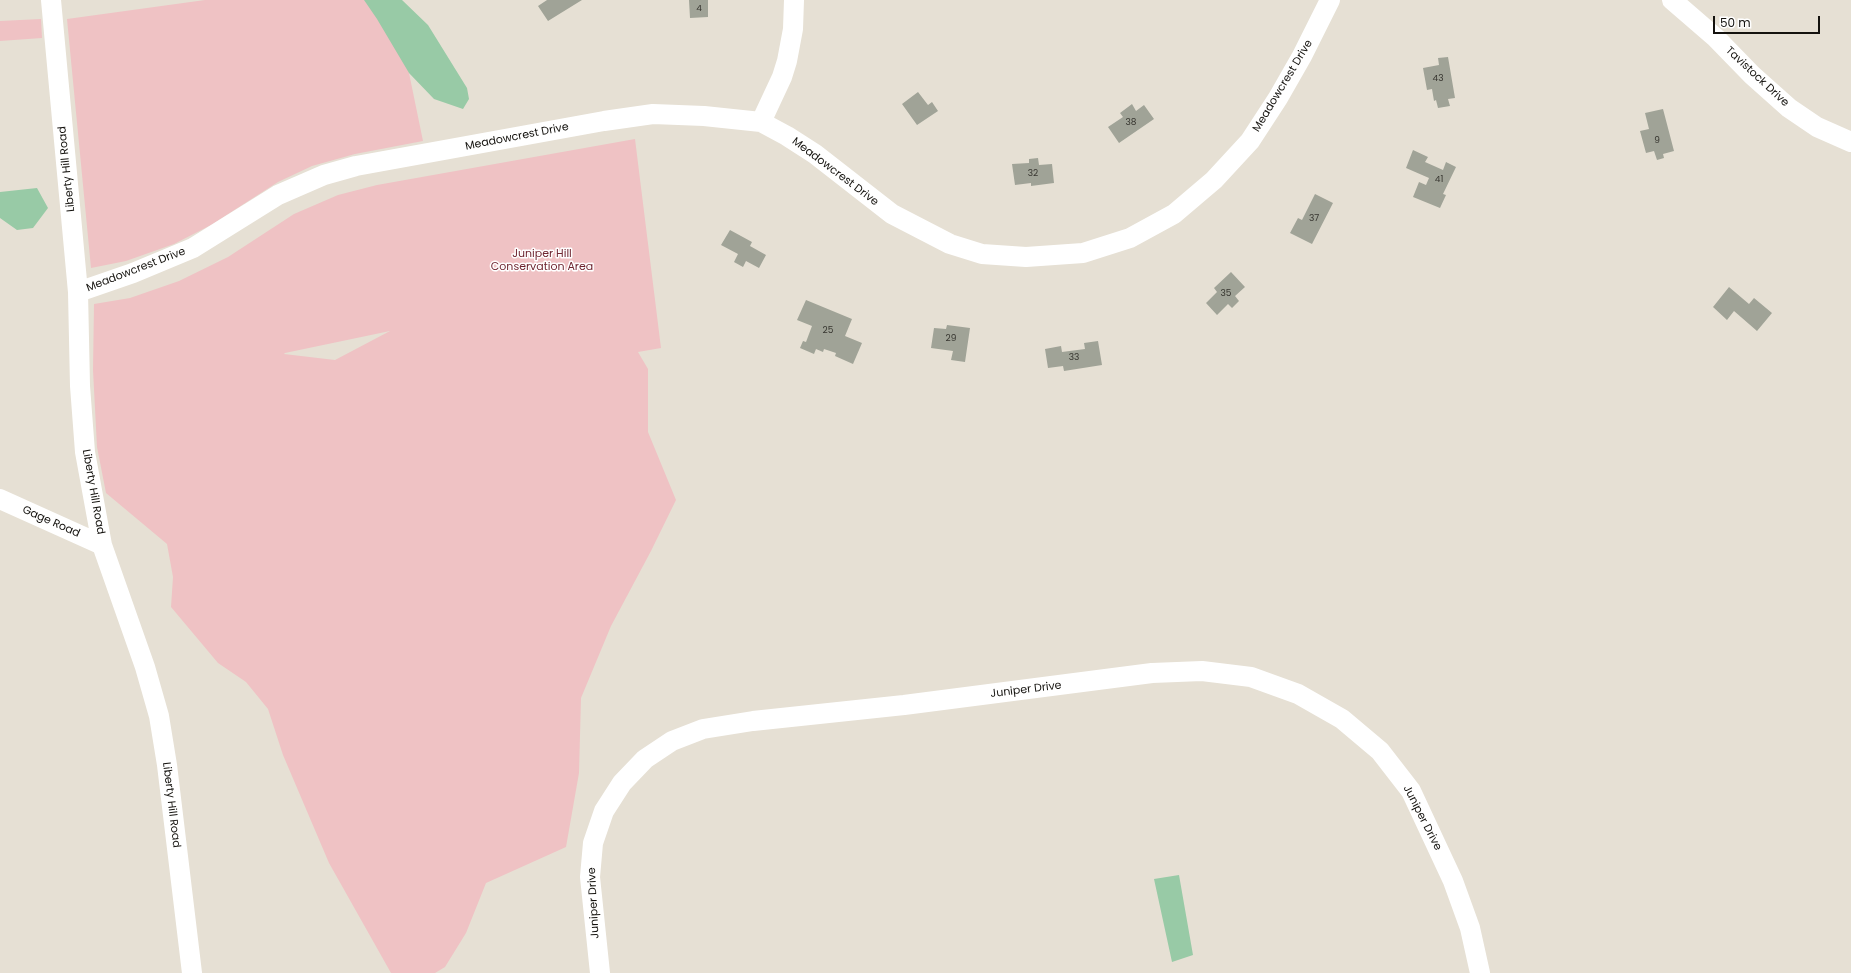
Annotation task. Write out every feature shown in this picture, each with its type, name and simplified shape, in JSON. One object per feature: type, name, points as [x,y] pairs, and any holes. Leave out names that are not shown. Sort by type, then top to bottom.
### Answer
[{"type":"street","name":"Liberty Hill Road","points":[[51,0],[78,292],[80,386],[85,452],[102,545],[145,668],[159,716],[167,765],[192,973]]},
{"type":"street","points":[[761,122],[782,77],[787,61],[793,29],[794,0]]},
{"type":"street","name":"Meadowcrest Drive","points":[[78,292],[134,274],[193,248],[278,195],[319,177],[356,166],[604,121],[653,114],[704,116],[761,122],[787,136],[815,154],[892,214],[950,244],[982,254],[1026,257],[1082,253],[1130,238],[1174,214],[1214,180],[1250,141],[1278,98],[1302,56],[1330,0]]},
{"type":"street","name":"Tavistock Drive","points":[[1672,0],[1716,38],[1752,75],[1789,108],[1817,127],[1851,142]]},
{"type":"street","name":"Gage Road","points":[[0,499],[102,545]]},
{"type":"street","name":"Juniper Drive","points":[[600,973],[590,877],[593,843],[604,811],[622,783],[644,759],[672,741],[703,729],[753,721],[904,705],[1152,673],[1202,671],[1251,677],[1298,694],[1342,719],[1380,751],[1411,791],[1450,874],[1470,928],[1480,973]]},
{"type":"green space","points":[[205,0],[394,0],[423,141],[355,154],[312,166],[278,182],[211,225],[174,244],[126,261],[91,268],[67,19]]},
{"type":"green space","points":[[41,19],[42,38],[0,41],[0,21]]},
{"type":"green space","name":"Juniper Hill Conservation Area","points":[[635,139],[661,348],[638,352],[648,369],[648,432],[676,500],[611,626],[581,698],[579,773],[566,847],[486,883],[466,933],[445,967],[435,973],[391,973],[329,863],[283,755],[268,709],[246,682],[218,663],[171,607],[173,577],[167,544],[106,493],[97,447],[93,370],[94,304],[130,298],[179,281],[228,257],[294,214],[338,195],[377,185]],"holes":[[[390,331],[335,360],[284,354]]]},
{"type":"shaded area","points":[[364,0],[402,0],[428,25],[467,88],[469,99],[463,109],[434,99],[409,73]]},
{"type":"shaded area","points":[[37,188],[48,208],[33,228],[17,230],[0,218],[0,192]]},
{"type":"shaded area","points":[[1179,875],[1193,955],[1172,962],[1154,879]]},
{"type":"building","points":[[547,0],[582,0],[548,21],[538,6]]},
{"type":"building","points":[[689,0],[708,0],[708,17],[690,18]]},
{"type":"building","points":[[1448,57],[1455,98],[1448,99],[1450,106],[1438,108],[1436,100],[1434,101],[1432,89],[1427,90],[1423,68],[1439,65],[1438,58]]},
{"type":"building","points":[[918,92],[928,105],[932,102],[938,111],[917,125],[902,104]]},
{"type":"building","points":[[1132,104],[1136,111],[1144,105],[1154,119],[1119,143],[1108,127],[1123,117],[1120,113]]},
{"type":"building","points":[[1663,109],[1674,151],[1663,154],[1664,158],[1657,160],[1654,151],[1646,153],[1640,131],[1649,129],[1645,113]]},
{"type":"building","points":[[1413,150],[1428,157],[1425,162],[1443,170],[1446,162],[1456,167],[1443,194],[1446,195],[1440,208],[1413,197],[1419,182],[1426,185],[1429,178],[1406,168]]},
{"type":"building","points":[[1038,158],[1039,165],[1052,164],[1054,183],[1031,186],[1031,183],[1015,185],[1012,164],[1029,163],[1029,159]]},
{"type":"building","points":[[1315,194],[1333,203],[1312,244],[1290,233],[1298,218],[1302,220]]},
{"type":"building","points":[[730,230],[752,242],[750,246],[766,255],[759,268],[746,261],[743,267],[734,262],[738,254],[721,245]]},
{"type":"building","points":[[1231,272],[1245,287],[1235,296],[1239,301],[1232,308],[1228,304],[1217,315],[1206,303],[1217,292],[1214,288]]},
{"type":"building","points":[[1729,287],[1749,304],[1754,298],[1772,313],[1757,331],[1734,311],[1727,320],[1713,307]]},
{"type":"building","points":[[806,300],[852,319],[845,336],[862,343],[853,364],[835,356],[836,353],[824,349],[823,352],[816,349],[814,354],[800,348],[803,341],[806,342],[812,326],[797,320]]},
{"type":"building","points":[[947,325],[970,328],[965,362],[951,360],[953,351],[931,348],[934,328],[946,329]]},
{"type":"building","points":[[1098,341],[1102,365],[1064,371],[1063,366],[1048,368],[1045,349],[1061,346],[1062,352],[1085,349],[1084,343]]}]
